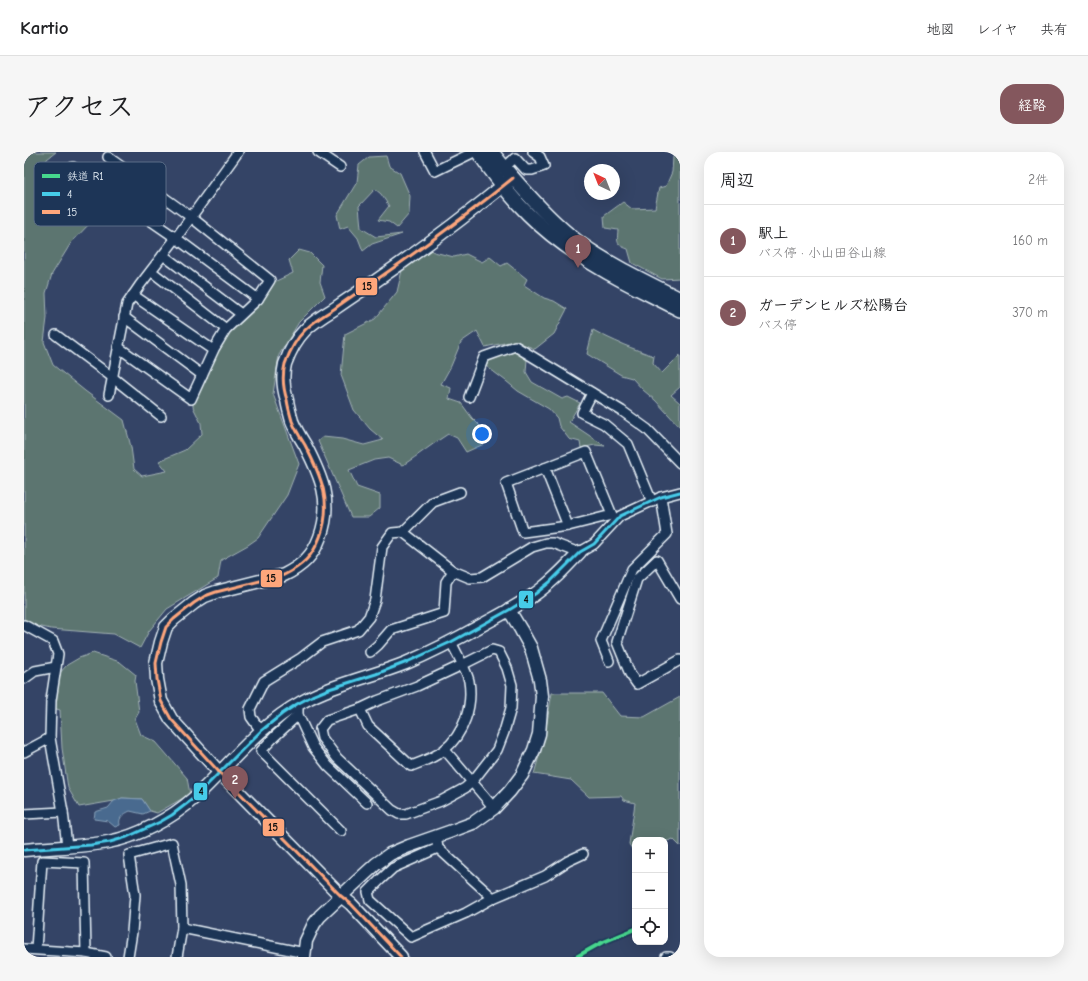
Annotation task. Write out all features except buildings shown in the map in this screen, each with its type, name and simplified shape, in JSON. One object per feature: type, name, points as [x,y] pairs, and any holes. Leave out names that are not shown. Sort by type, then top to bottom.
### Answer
[{"type":"main road","points":[[478,152],[494,175],[508,182],[580,244],[622,269],[680,299]]},
{"type":"main road","points":[[492,152],[504,168],[508,182],[528,214],[541,226],[572,250],[622,281],[680,310]]},
{"type":"street","points":[[109,395],[127,304],[238,152]]},
{"type":"street","points":[[318,152],[340,168]]},
{"type":"street","points":[[425,152],[435,171],[474,152]]},
{"type":"street","points":[[504,168],[515,158],[526,170],[532,170],[544,166],[540,157],[533,152]]},
{"type":"street","points":[[108,156],[116,162]]},
{"type":"street","points":[[401,957],[351,904],[341,896],[219,772],[171,719],[161,701],[156,663],[166,627],[194,603],[205,596],[216,592],[284,575],[294,570],[309,558],[318,541],[324,524],[326,498],[320,478],[308,451],[292,422],[283,388],[285,364],[298,339],[305,330],[323,316],[418,252],[508,182]]},
{"type":"street","points":[[118,347],[191,399],[213,350],[226,329],[258,299],[270,280],[166,199]]},
{"type":"street","points":[[158,226],[258,299]]},
{"type":"street","points":[[163,255],[241,314]]},
{"type":"street","points":[[150,271],[226,329]]},
{"type":"street","points":[[133,295],[213,350]]},
{"type":"street","points":[[124,317],[202,375]]},
{"type":"street","points":[[56,335],[161,416]]},
{"type":"street","points":[[469,397],[484,357],[515,346],[622,411],[647,429],[680,463]]},
{"type":"street","points":[[592,392],[582,413],[604,424],[628,444],[652,502]]},
{"type":"street","points":[[616,516],[586,452],[506,483],[523,532],[568,526],[616,516],[661,497],[680,492]]},
{"type":"street","points":[[545,468],[568,526]]},
{"type":"street","points":[[261,731],[251,717],[250,709],[264,681],[301,658],[322,642],[358,630],[369,617],[375,600],[382,547],[392,533],[403,532],[433,502],[460,492]]},
{"type":"street","points":[[609,661],[601,641],[632,569],[667,534],[661,497]]},
{"type":"street","points":[[341,831],[261,751],[298,709],[312,696],[407,662],[451,642],[535,594],[550,582],[580,552],[594,544],[616,516]]},
{"type":"street","points":[[403,532],[453,571],[470,578],[482,577],[532,547],[546,543],[554,543],[580,552]]},
{"type":"street","points":[[680,599],[657,560],[637,579],[617,642],[630,674],[638,684],[680,660]]},
{"type":"street","points":[[370,652],[391,630],[444,613],[446,582],[453,571]]},
{"type":"street","points":[[509,610],[531,648],[540,680],[541,716],[539,734],[534,750],[522,775],[510,791],[494,808],[473,823],[437,842],[394,868],[368,892],[370,900],[410,937],[466,913],[493,898],[545,876],[568,861],[583,854]]},
{"type":"street","points":[[24,625],[53,641],[58,654],[51,700],[50,738],[63,812],[67,846]]},
{"type":"street","points":[[360,710],[368,726],[411,766],[445,750],[456,738],[464,724],[469,704],[469,681],[451,642]]},
{"type":"street","points":[[492,650],[499,652],[507,668],[512,685],[511,708],[497,750],[472,782],[465,788],[441,801],[406,814],[399,814],[392,810],[337,758],[322,738],[320,729],[327,720],[360,710],[377,701],[417,686],[462,665],[492,650]]},
{"type":"street","points":[[24,679],[35,671],[56,667]]},
{"type":"street","points":[[24,850],[91,845],[110,842],[143,830],[172,815],[184,806],[194,798],[261,731],[282,714],[298,709]]},
{"type":"street","points":[[298,709],[313,747],[328,766],[367,803]]},
{"type":"street","points":[[24,752],[50,738]]},
{"type":"street","points":[[445,750],[494,808]]},
{"type":"street","points":[[24,814],[63,812]]},
{"type":"street","points":[[182,928],[304,955],[306,941],[314,924],[320,916],[376,864],[390,854],[408,846],[437,842]]},
{"type":"street","points":[[437,842],[493,898]]},
{"type":"street","points":[[128,957],[135,895],[129,855],[172,843],[182,885],[182,928],[177,957]]},
{"type":"street","points":[[36,949],[42,861],[84,863],[86,952]]},
{"type":"street","points":[[24,949],[86,952],[106,957]]},
{"type":"green space","points":[[24,152],[56,152],[47,159],[46,162],[34,162],[34,226],[87,226],[71,243],[52,274],[46,293],[47,318],[44,342],[53,365],[124,420],[131,447],[134,469],[142,476],[167,471],[159,461],[185,450],[202,434],[201,423],[193,407],[193,394],[201,378],[209,372],[207,361],[211,346],[272,283],[293,273],[289,260],[299,250],[310,253],[322,265],[320,282],[325,296],[299,322],[279,355],[273,394],[299,464],[287,495],[258,538],[221,560],[218,578],[167,609],[149,631],[140,648],[114,634],[51,629],[24,622]]},
{"type":"green space","points":[[677,152],[680,152],[680,278],[662,279],[632,263],[628,249],[621,246],[618,242],[618,230],[605,228],[604,216],[623,202],[632,209],[655,208],[659,188],[666,186],[672,172],[673,157]]},
{"type":"green space","points":[[386,156],[389,166],[400,173],[410,196],[409,214],[397,228],[389,222],[378,220],[389,206],[381,194],[375,189],[359,206],[361,228],[376,237],[402,234],[372,244],[363,251],[358,238],[348,226],[340,229],[337,215],[357,182],[359,165],[369,157]]},
{"type":"green space","points":[[419,244],[434,252],[454,257],[466,254],[482,262],[490,257],[501,266],[507,263],[527,279],[524,285],[544,298],[554,301],[567,309],[554,334],[535,349],[518,342],[509,342],[485,347],[477,331],[461,342],[451,366],[441,384],[451,388],[449,399],[461,403],[472,418],[485,431],[484,444],[466,452],[457,438],[448,434],[403,465],[388,458],[374,460],[349,470],[357,487],[380,495],[380,508],[369,517],[351,517],[318,441],[323,437],[342,439],[364,445],[383,440],[370,429],[354,410],[341,375],[345,334],[375,319],[397,292],[406,253]]},
{"type":"green space","points":[[593,330],[638,351],[654,356],[653,363],[662,373],[680,355],[680,387],[671,395],[680,403],[680,427],[632,378],[621,375],[587,354]]},
{"type":"green space","points":[[515,352],[527,359],[526,372],[532,382],[562,399],[568,397],[580,403],[569,422],[605,446],[595,445],[581,448],[580,442],[569,439],[559,426],[557,418],[549,409],[518,391],[486,366],[491,359]]},
{"type":"green space","points":[[93,653],[120,662],[136,675],[135,681],[139,712],[135,719],[141,735],[156,742],[187,778],[190,794],[157,813],[150,811],[142,799],[122,798],[114,801],[79,807],[68,788],[62,748],[60,710],[53,708],[57,676],[67,665],[79,658]]},
{"type":"green space","points":[[552,693],[602,693],[620,716],[644,717],[680,697],[680,846],[673,839],[668,841],[668,837],[632,837],[632,849],[629,844],[635,803],[624,800],[621,796],[589,797],[571,780],[534,774],[544,739]]},
{"type":"water","points":[[122,798],[142,799],[150,811],[143,814],[130,811],[122,816],[120,825],[115,827],[108,821],[94,819],[95,812],[108,808],[114,801]]},
{"type":"rail line","name":"R1","points":[[576,957],[601,943],[632,930]]},
{"type":"transit line","name":"15","points":[[401,957],[351,904],[341,896],[219,772],[171,719],[161,701],[156,663],[166,627],[194,603],[205,596],[216,592],[284,575],[306,560],[317,544],[324,524],[325,501],[323,490],[316,468],[292,421],[283,382],[285,364],[299,338],[315,321],[430,242],[513,178]]},
{"type":"transit line","name":"4","points":[[24,850],[91,845],[110,842],[127,837],[160,822],[172,815],[194,798],[261,731],[297,704],[329,689],[407,662],[451,642],[509,610],[535,594],[550,582],[580,552],[594,544],[620,516],[661,497],[680,492]]},
{"type":"place","name":"駅上","points":[[578,268]]},
{"type":"place","name":"ガーデンヒルズ松陽台","points":[[235,799]]}]
